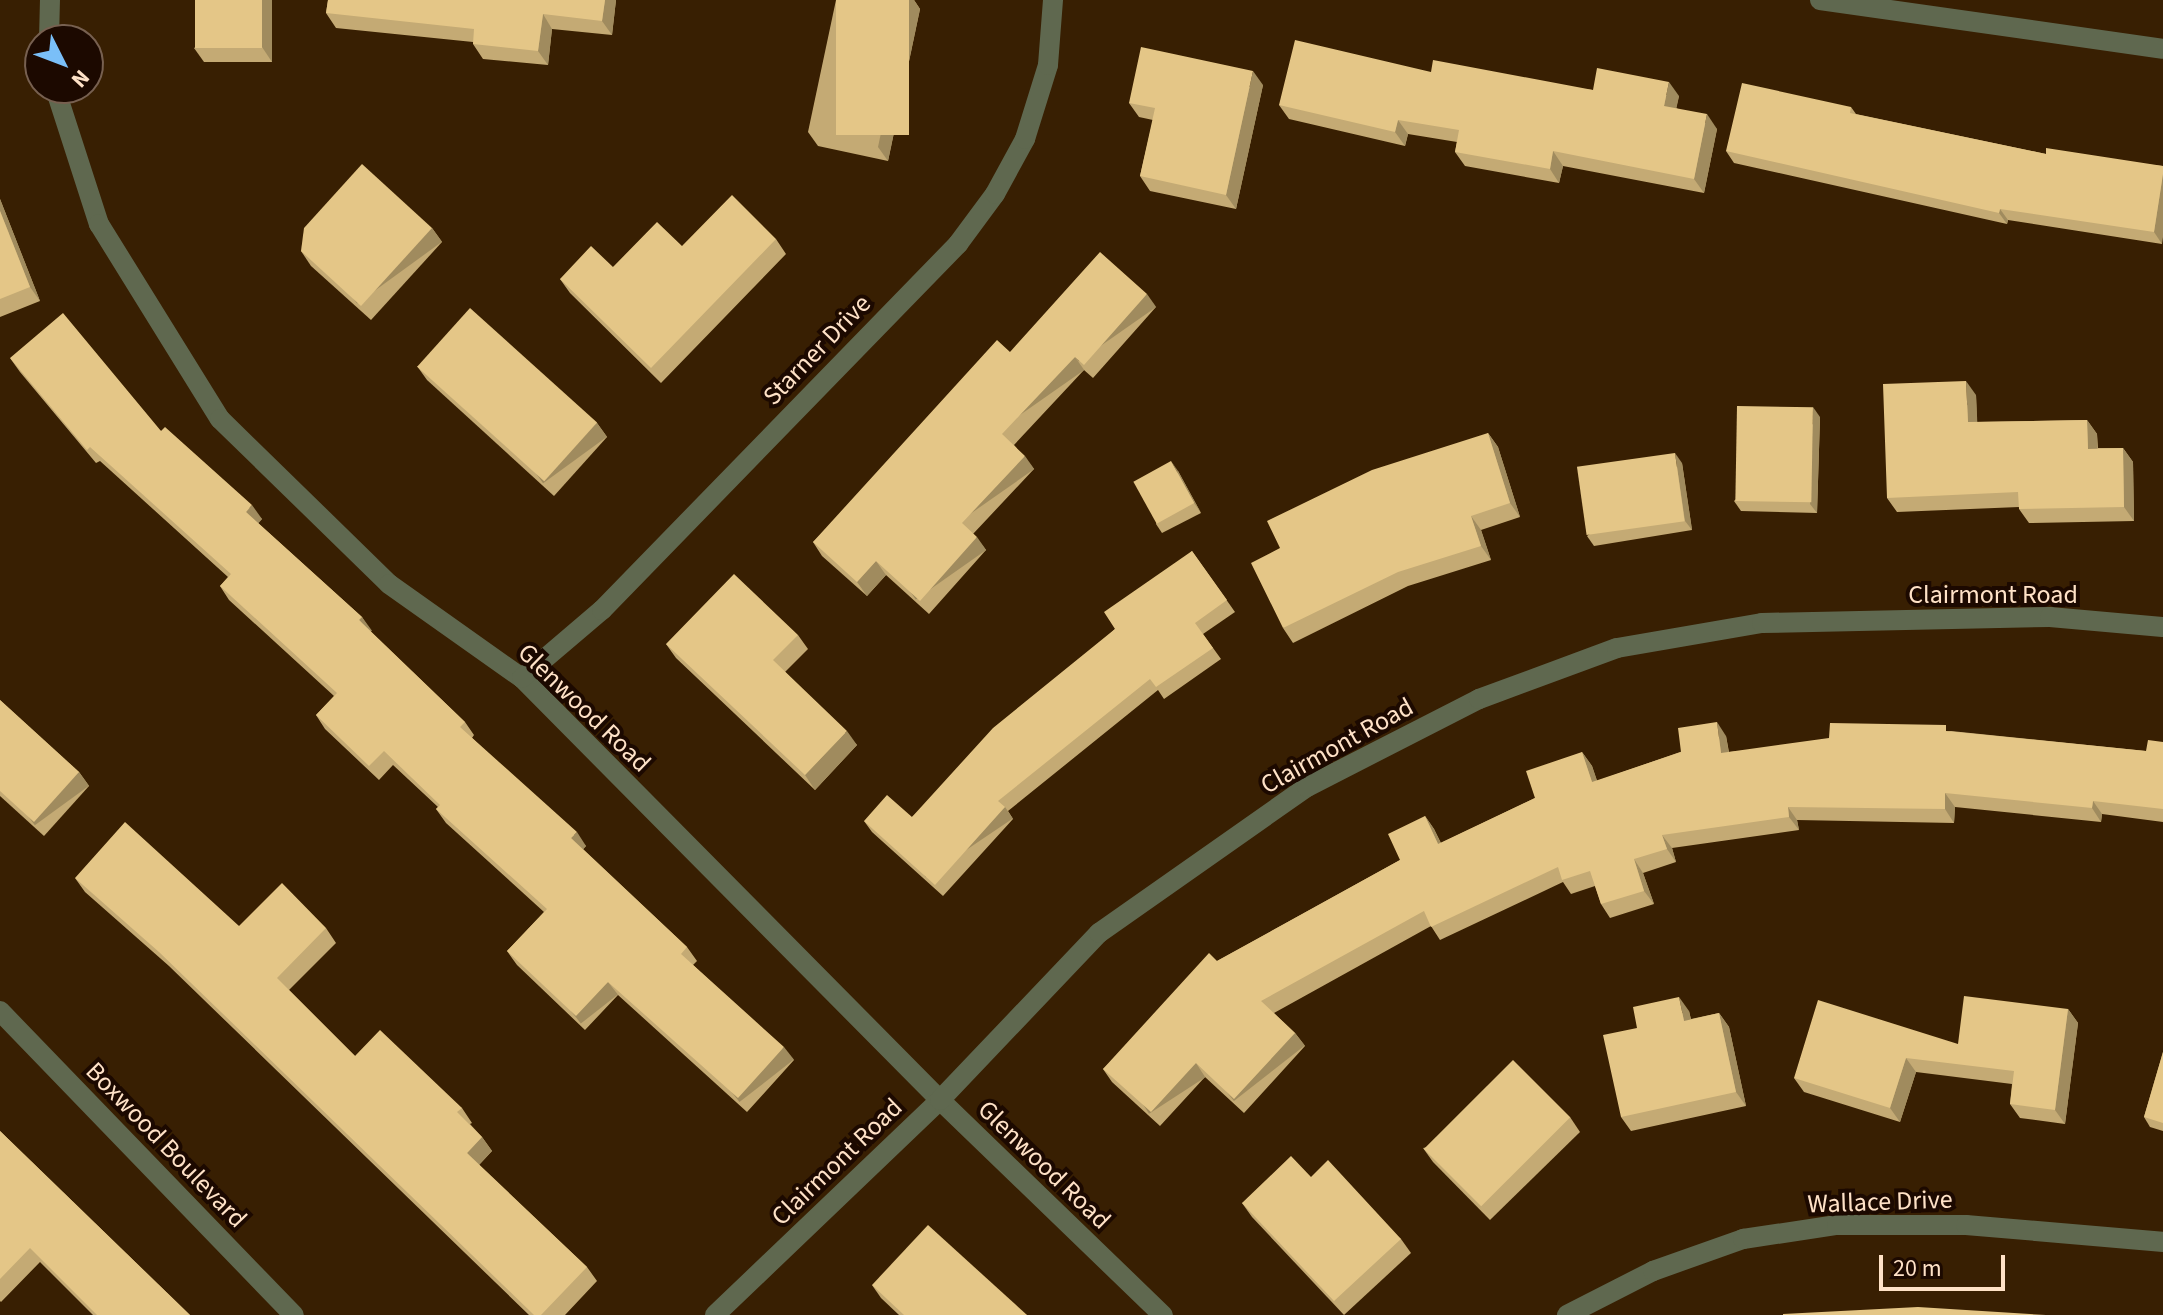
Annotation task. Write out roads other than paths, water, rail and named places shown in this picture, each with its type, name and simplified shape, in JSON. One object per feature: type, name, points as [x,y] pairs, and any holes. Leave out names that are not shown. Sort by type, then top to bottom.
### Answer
[{"type":"street","points":[[49,24],[50,0]]},
{"type":"street","name":"Starner Drive","points":[[522,678],[602,610],[958,244],[995,194],[1025,139],[1048,65],[1053,0]]},
{"type":"street","points":[[1820,0],[2163,49]]},
{"type":"street","name":"Glenwood Road","points":[[60,104],[99,224],[220,419],[389,584],[522,678],[940,1100],[1163,1315]]},
{"type":"street","name":"Clairmont Road","points":[[715,1315],[940,1100],[1099,933],[1307,787],[1479,699],[1617,648],[1762,623],[2050,617],[2163,627]]},
{"type":"street","name":"Boxwood Boulevard","points":[[0,1011],[294,1315]]},
{"type":"street","name":"Wallace Drive","points":[[1567,1315],[1653,1271],[1743,1239],[1837,1225],[1966,1225],[2163,1242]]}]
